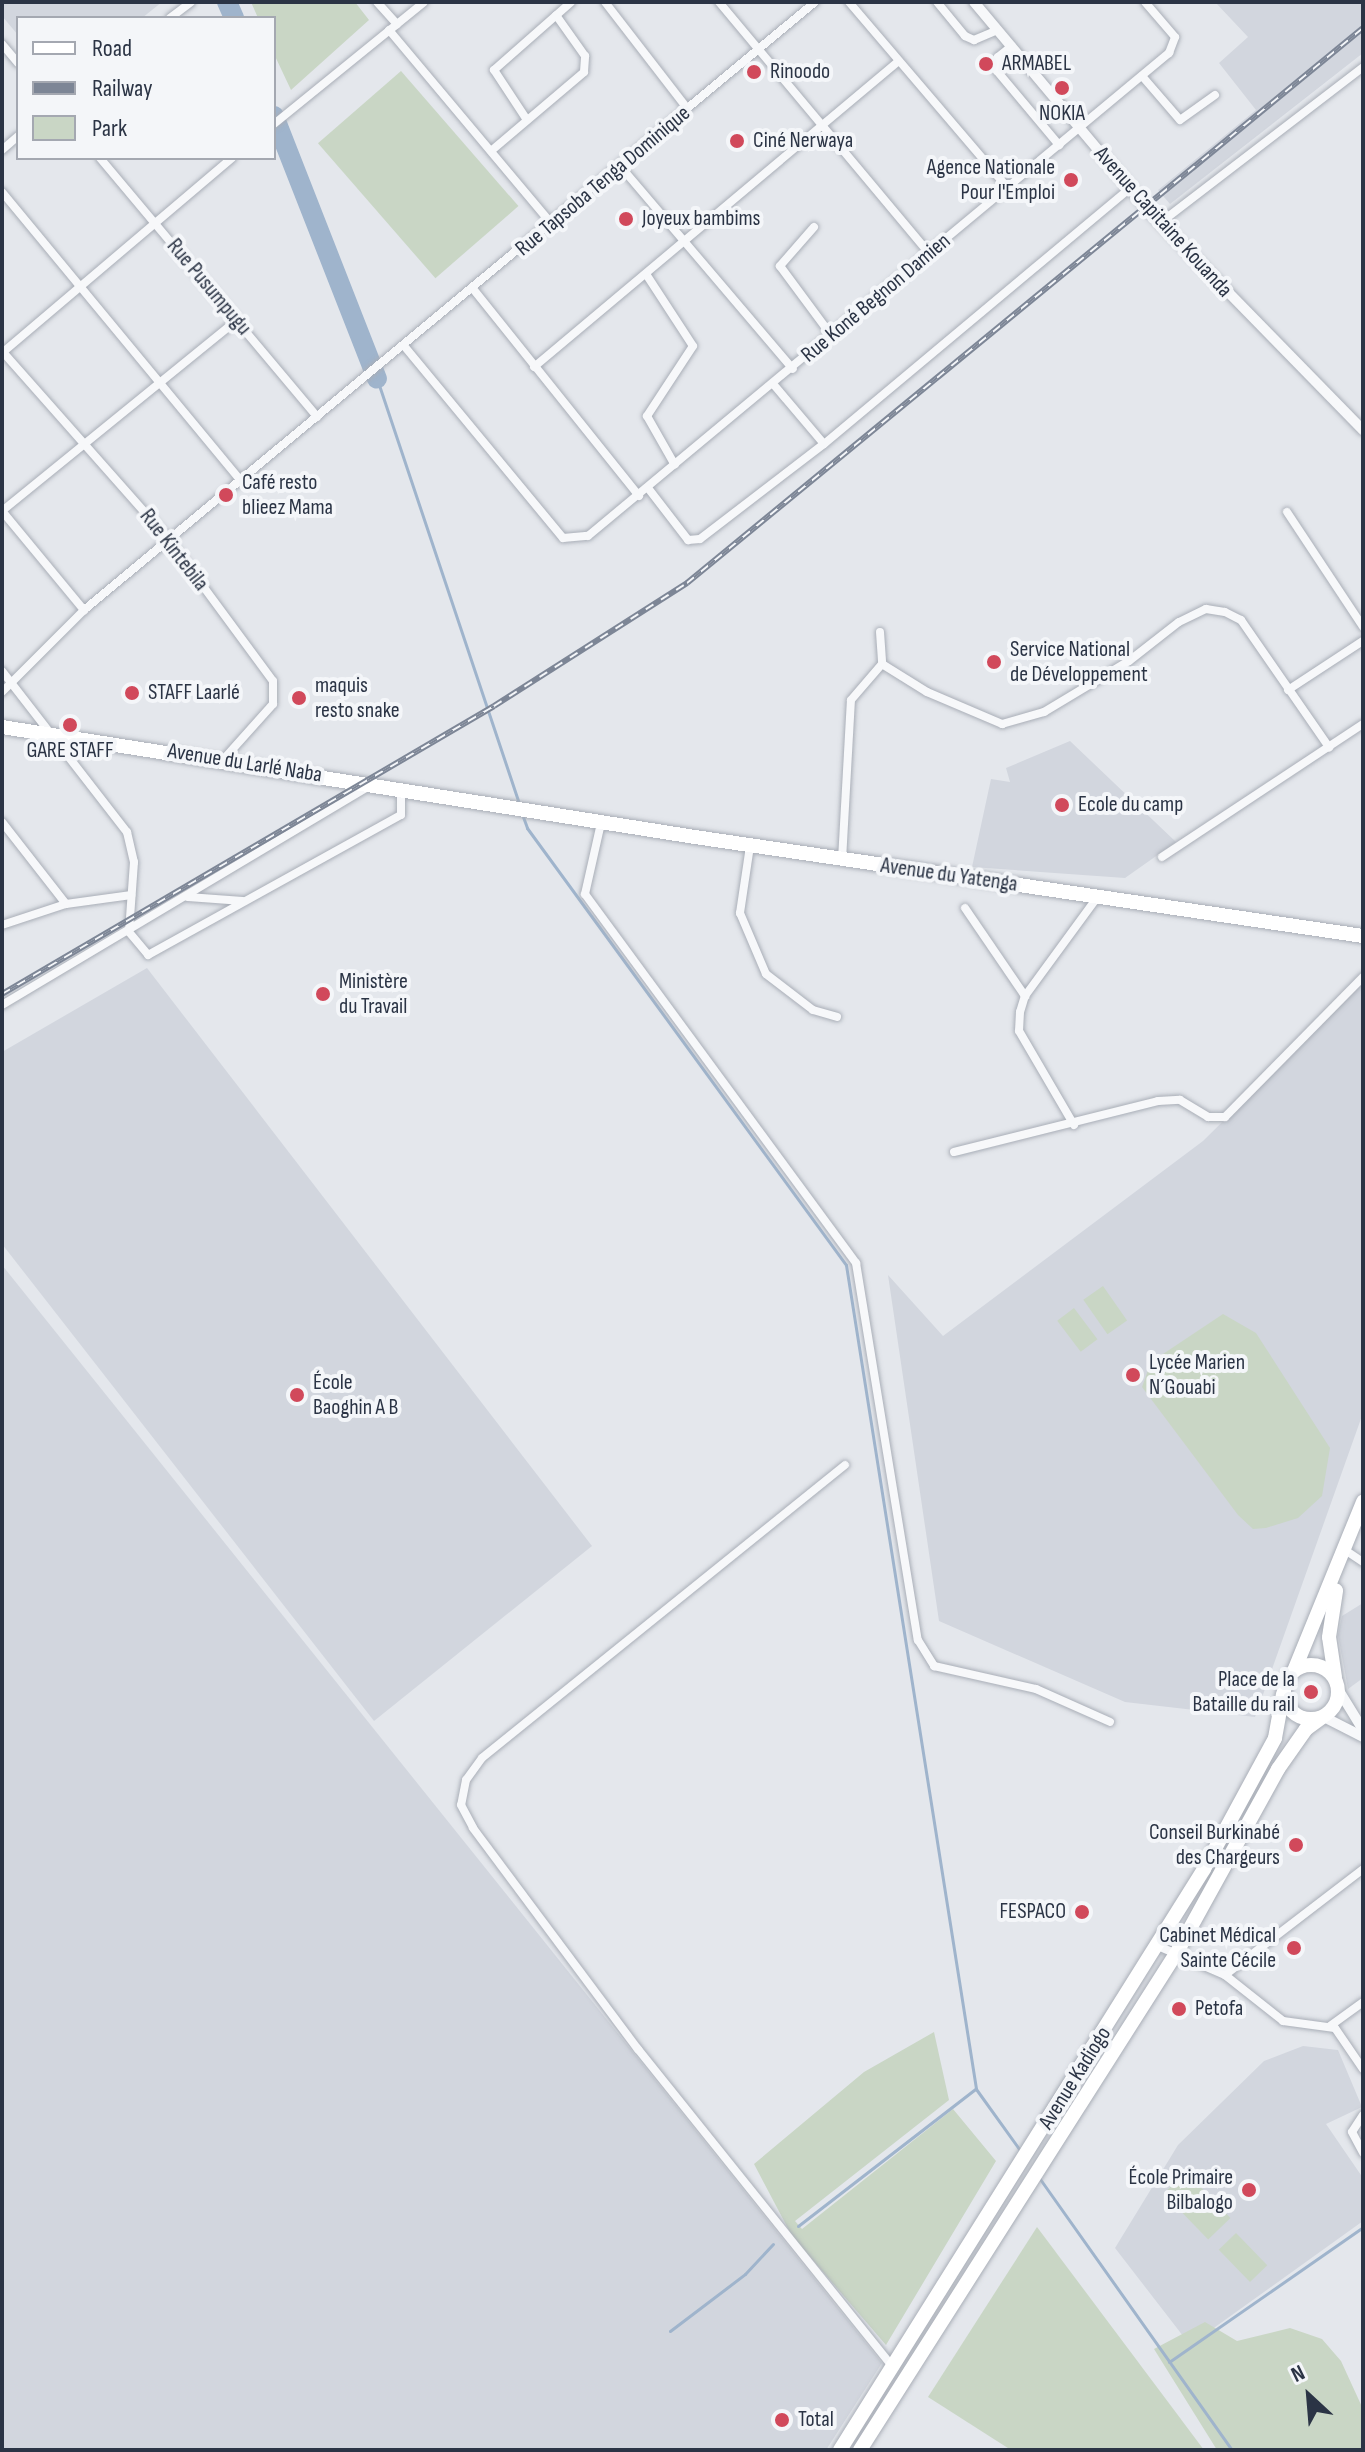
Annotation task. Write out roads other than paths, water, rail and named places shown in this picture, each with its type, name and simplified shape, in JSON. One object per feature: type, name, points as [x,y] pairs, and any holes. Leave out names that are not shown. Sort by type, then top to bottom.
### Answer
[{"type":"main road","name":"Avenue du Larlé Naba","points":[[2,727],[488,801],[535,813]]},
{"type":"main road","name":"Avenue du Yatenga","points":[[535,813],[1363,936]]},
{"type":"main road","points":[[1343,1554],[1329,1637],[1337,1684],[1335,1706],[1322,1717],[1296,1715],[1283,1694],[1363,1502]]},
{"type":"main road","points":[[1294,1671],[1316,1666],[1337,1684]]},
{"type":"main road","name":"Avenue Kadiogo","points":[[843,2445],[1158,1946],[1264,1761],[1280,1724],[1283,1694]]},
{"type":"main road","name":"Avenue Kadiogo","points":[[861,2450],[1177,1952],[1278,1769],[1306,1729],[1322,1717]]},
{"type":"street","points":[[173,16],[191,2]]},
{"type":"street","points":[[377,2],[393,27],[552,224]]},
{"type":"street","points":[[276,123],[424,2]]},
{"type":"street","points":[[527,120],[494,70],[571,2]]},
{"type":"street","points":[[605,2],[687,108]]},
{"type":"street","points":[[719,2],[929,253]]},
{"type":"street","name":"Rue Tapsoba Tenga Dominique","points":[[2,692],[84,610],[474,290],[815,2]]},
{"type":"street","points":[[849,2],[896,63],[1007,187]]},
{"type":"street","points":[[937,2],[965,36],[974,40],[998,30]]},
{"type":"street","name":"Avenue Capitaine Kouanda","points":[[974,2],[1129,189],[1363,430]]},
{"type":"street","name":"Rue Koné Begnon Damien","points":[[405,347],[563,538],[588,536],[774,385],[1169,53],[1175,37],[1145,2]]},
{"type":"street","points":[[491,151],[587,64],[556,15]]},
{"type":"street","points":[[2,44],[16,61]]},
{"type":"street","points":[[1012,46],[998,57],[997,71],[1059,145]]},
{"type":"street","points":[[534,367],[896,63]]},
{"type":"street","points":[[1160,223],[1363,67]]},
{"type":"street","points":[[1142,76],[1180,120],[1215,95]]},
{"type":"street","name":"Rue Pusumpugu","points":[[102,160],[317,417]]},
{"type":"street","points":[[2,352],[230,160]]},
{"type":"street","points":[[621,167],[793,369]]},
{"type":"street","points":[[648,488],[688,540],[696,541],[824,444],[1129,189]]},
{"type":"street","points":[[2,192],[241,481]]},
{"type":"street","points":[[814,227],[780,266],[831,335]]},
{"type":"street","points":[[646,274],[693,346],[647,416],[675,465]]},
{"type":"street","points":[[474,290],[639,496]]},
{"type":"street","points":[[84,610],[2,511],[237,320]]},
{"type":"street","name":"Rue Kintebila","points":[[2,352],[87,442],[169,540],[276,689],[273,704],[223,760]]},
{"type":"street","points":[[774,385],[824,444]]},
{"type":"street","points":[[1287,512],[1363,627]]},
{"type":"street","points":[[882,664],[927,692],[1002,724],[1044,712],[1206,609],[1241,620],[1329,747]]},
{"type":"street","points":[[842,860],[851,700],[882,664],[880,632]]},
{"type":"street","points":[[1288,690],[1363,641]]},
{"type":"street","points":[[2,671],[55,735],[127,832],[134,862],[129,932],[148,955],[401,815],[401,787]]},
{"type":"street","points":[[1162,857],[1363,724]]},
{"type":"street","points":[[2,1005],[375,783]]},
{"type":"street","points":[[2,822],[66,904]]},
{"type":"street","points":[[601,823],[585,894],[856,1263],[918,1640],[934,1666],[1036,1689],[1110,1722]]},
{"type":"street","points":[[750,846],[740,913],[766,974],[813,1010],[837,1017]]},
{"type":"street","points":[[2,925],[66,904],[131,895]]},
{"type":"street","points":[[1074,1125],[1019,1031],[1025,996],[1099,895]]},
{"type":"street","points":[[188,896],[243,901]]},
{"type":"street","points":[[965,908],[1025,996]]},
{"type":"street","points":[[954,1152],[1074,1125],[1158,1101],[1180,1100],[1208,1117],[1225,1117],[1363,977]]},
{"type":"street","points":[[845,1465],[482,1758],[466,1780],[461,1805],[638,2049],[893,2367]]},
{"type":"street","points":[[1343,1554],[1363,1562]]},
{"type":"street","points":[[1337,1684],[1363,1730]]},
{"type":"street","points":[[1322,1717],[1363,1737]]},
{"type":"street","points":[[1225,1975],[1363,1869]]},
{"type":"street","points":[[1158,1946],[1225,1975],[1283,2021],[1330,2026],[1363,2002]]},
{"type":"street","points":[[1330,2026],[1363,2069]]},
{"type":"street","points":[[1363,2115],[1352,2132],[1363,2153]]},
{"type":"street","points":[[843,2445],[861,2450]]},
{"type":"waterway","points":[[227,2],[233,16]]},
{"type":"waterway","points":[[276,121],[377,379]]},
{"type":"waterway","points":[[377,379],[519,803]]},
{"type":"waterway","points":[[522,814],[527,828],[846,1265],[976,2089],[1022,2153]]},
{"type":"waterway","points":[[798,2226],[975,2089]]},
{"type":"waterway","points":[[1040,2179],[1232,2450]]},
{"type":"waterway","points":[[1169,2362],[1363,2227]]},
{"type":"waterway","points":[[670,2331],[745,2274],[773,2244]]},
{"type":"railway","points":[[2,994],[494,706],[687,583],[1363,28]]},
{"type":"place","name":"ARMABEL","points":[[986,64]]},
{"type":"place","name":"Rinoodo","points":[[754,72]]},
{"type":"place","name":"NOKIA","points":[[1062,88]]},
{"type":"place","name":"Ciné Nerwaya","points":[[737,141]]},
{"type":"place","name":"Agence Nationale Pour l'Emploi","points":[[1071,180]]},
{"type":"place","name":"Joyeux bambims","points":[[626,219]]},
{"type":"place","name":"Café resto blieez Mama","points":[[226,495]]},
{"type":"place","name":"Service National de Développement","points":[[994,662]]},
{"type":"place","name":"STAFF Laarlé","points":[[132,693]]},
{"type":"place","name":"maquis resto snake","points":[[299,698]]},
{"type":"place","name":"GARE STAFF","points":[[70,725]]},
{"type":"place","name":"Ecole du camp","points":[[1062,805]]},
{"type":"place","name":"Ministère du Travail","points":[[323,994]]},
{"type":"place","name":"Lycée Marien N´Gouabi","points":[[1133,1375]]},
{"type":"place","name":"École Baoghin A B","points":[[297,1395]]},
{"type":"place","name":"Place de la Bataille du rail","points":[[1311,1692]]},
{"type":"place","name":"Conseil Burkinabé des Chargeurs","points":[[1296,1845]]},
{"type":"place","name":"FESPACO","points":[[1082,1912]]},
{"type":"place","name":"Cabinet Médical Sainte Cécile","points":[[1294,1948]]},
{"type":"place","name":"Petofa","points":[[1179,2009]]},
{"type":"place","name":"École Primaire Bilbalogo","points":[[1249,2190]]},
{"type":"place","name":"Total","points":[[782,2420]]}]
